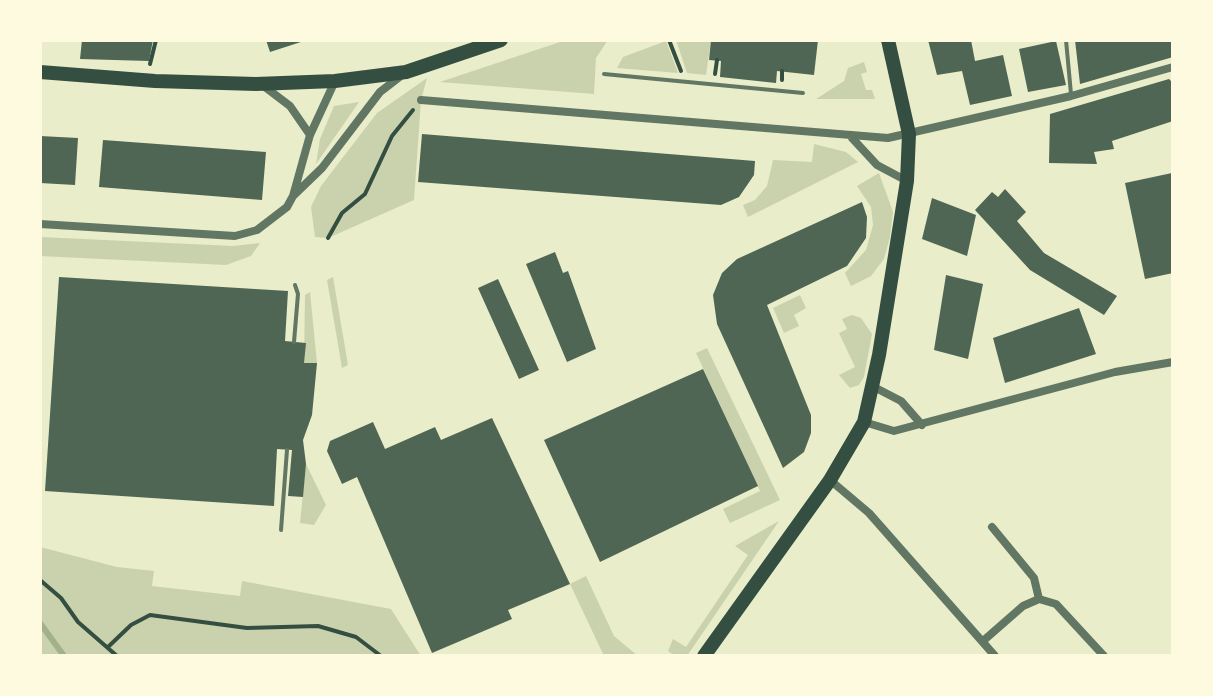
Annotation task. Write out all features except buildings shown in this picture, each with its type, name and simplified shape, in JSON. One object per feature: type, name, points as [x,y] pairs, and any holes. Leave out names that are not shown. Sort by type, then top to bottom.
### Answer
[{"type":"main road","points":[[40,72],[256,84],[335,81],[406,72],[501,40]]},
{"type":"main road","points":[[704,656],[830,480],[864,422],[907,181],[909,134],[888,40]]},
{"type":"street","points":[[421,100],[852,138],[888,138],[1035,105],[1173,67]]},
{"type":"street","points":[[40,224],[235,236],[257,230],[272,221],[322,168],[380,92],[406,72]]},
{"type":"street","points":[[293,196],[310,135],[335,81]]},
{"type":"street","points":[[256,84],[276,92],[310,135]]},
{"type":"street","points":[[852,138],[877,165],[907,181]]},
{"type":"street","points":[[864,422],[894,431],[1115,372],[1173,362]]},
{"type":"street","points":[[872,386],[901,401],[922,425]]},
{"type":"street","points":[[830,480],[869,513],[995,656]]},
{"type":"street","points":[[992,527],[1034,578],[1039,599]]},
{"type":"street","points":[[983,641],[1023,606],[1039,599],[1056,604],[1104,656]]},
{"type":"lane","points":[[1066,40],[1071,96]]},
{"type":"lane","points":[[604,74],[803,93]]},
{"type":"lane","points":[[294,342],[298,294],[295,285]]},
{"type":"lane","points":[[281,530],[287,450]]},
{"type":"path","points":[[149,67],[156,40]]},
{"type":"path","points":[[669,40],[681,73]]},
{"type":"path","points":[[715,76],[717,60]]},
{"type":"path","points":[[782,71],[782,80]]},
{"type":"path","points":[[328,238],[342,213],[365,194],[392,136],[421,100]]},
{"type":"path","points":[[40,580],[61,598],[78,622],[117,656]]},
{"type":"path","points":[[108,647],[131,625],[150,615],[247,628],[318,626],[356,637],[381,656]]},
{"type":"green space","points":[[566,40],[608,40],[596,58],[594,94],[440,82]]},
{"type":"green space","points":[[676,40],[711,40],[706,75],[687,73]]},
{"type":"green space","points":[[666,41],[678,73],[617,68],[623,57]]},
{"type":"green space","points":[[864,62],[867,72],[861,74],[866,90],[872,90],[875,99],[816,99],[844,81],[848,68]]},
{"type":"green space","points":[[427,78],[421,100],[414,200],[328,238],[315,237],[311,207],[321,186],[377,113]]},
{"type":"green space","points":[[359,102],[316,164],[320,139],[334,106]]},
{"type":"green space","points":[[814,144],[846,152],[858,162],[748,217],[743,205],[755,200],[767,186],[773,160],[812,162]]},
{"type":"green space","points":[[879,173],[893,212],[890,237],[884,259],[871,276],[851,286],[845,273],[866,250],[873,225],[871,207],[857,186]]},
{"type":"green space","points":[[40,237],[233,246],[260,243],[251,256],[226,265],[40,256]]},
{"type":"green space","points":[[333,277],[348,365],[342,368],[327,280]]},
{"type":"green space","points":[[310,292],[317,363],[304,363],[305,295]]},
{"type":"green space","points":[[800,295],[806,308],[794,315],[799,326],[784,333],[773,308]]},
{"type":"green space","points":[[852,315],[861,318],[872,334],[864,377],[859,385],[850,388],[839,375],[855,367],[839,333],[847,329],[842,319]]},
{"type":"green space","points":[[707,348],[780,500],[730,523],[723,509],[760,491],[696,353]]},
{"type":"green space","points":[[306,464],[326,505],[314,525],[300,523]]},
{"type":"green space","points":[[779,521],[687,656],[675,656],[668,651],[673,639],[686,647],[748,555],[735,546]]},
{"type":"green space","points":[[40,547],[117,567],[154,571],[152,586],[240,596],[242,581],[391,609],[421,656],[40,656]]},
{"type":"green space","points":[[586,576],[614,636],[638,656],[604,656],[570,584]]},
{"type":"waterway","points":[[40,623],[64,656]]}]
